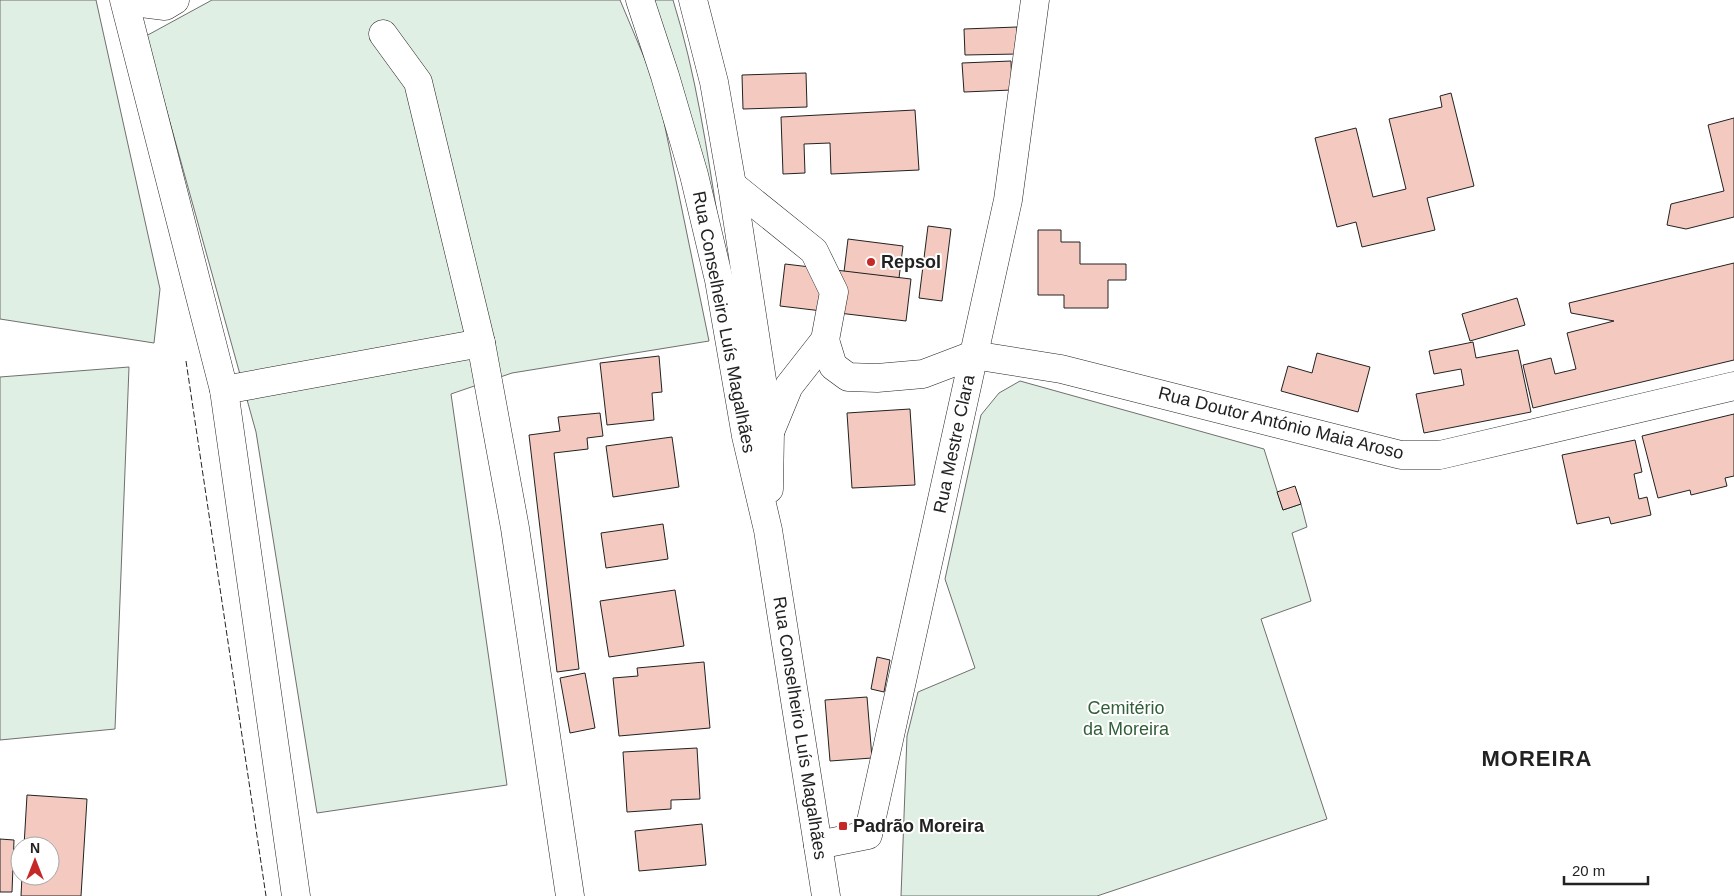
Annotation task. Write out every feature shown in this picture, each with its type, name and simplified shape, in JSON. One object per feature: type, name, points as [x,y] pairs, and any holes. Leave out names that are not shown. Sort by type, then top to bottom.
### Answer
[{"type":"street","points":[[175,0],[165,6],[125,0],[224,390],[296,896]]},
{"type":"street","name":"Rua Conselheiro Luís Magalhães","points":[[640,0],[694,175],[719,280],[746,436],[768,530],[826,896]]},
{"type":"street","name":"Rua Conselheiro Luís Magalhães","points":[[693,0],[714,82],[732,185],[770,432],[768,530]]},
{"type":"street","name":"Rua Mestre Clara","points":[[818,845],[868,835],[1008,200],[1035,0]]},
{"type":"street","points":[[383,34],[418,82],[481,343],[515,528],[570,896]]},
{"type":"street","points":[[732,185],[814,251],[834,292],[825,340],[789,386],[770,432]]},
{"type":"street","points":[[825,340],[833,366],[848,377],[876,378],[923,374],[973,355]]},
{"type":"street","points":[[224,390],[481,343]]},
{"type":"street","name":"Rua Doutor António Maia Aroso","points":[[973,355],[1061,369],[1401,455],[1440,455],[1734,386]]},
{"type":"green space","points":[[0,0],[96,0],[160,289],[154,343],[0,319]]},
{"type":"green space","points":[[212,0],[620,0],[657,88],[709,341],[512,373],[451,394],[507,785],[317,813],[256,432],[146,36]]},
{"type":"green space","points":[[650,0],[673,0],[694,84],[719,226]]},
{"type":"green space","points":[[129,367],[115,729],[0,740],[0,377]]},
{"type":"green space","name":"Cemitério da Moreira","points":[[1020,381],[1264,449],[1283,510],[1301,504],[1307,527],[1292,533],[1311,601],[1261,619],[1327,819],[1097,896],[901,896],[907,736],[918,692],[975,668],[945,579],[981,415],[999,393]]},
{"type":"building","points":[[1017,27],[1018,54],[965,55],[964,29]]},
{"type":"building","points":[[1011,61],[1012,90],[964,92],[962,63]]},
{"type":"building","points":[[806,73],[807,107],[743,109],[742,75]]},
{"type":"building","points":[[1451,93],[1474,186],[1427,198],[1435,230],[1362,247],[1356,222],[1337,227],[1315,138],[1356,128],[1373,197],[1406,189],[1389,119],[1442,107],[1440,96]]},
{"type":"building","points":[[915,110],[919,170],[831,174],[830,143],[804,144],[805,173],[783,174],[781,117]]},
{"type":"building","points":[[1734,118],[1734,217],[1686,229],[1667,225],[1671,204],[1724,191],[1708,125]]},
{"type":"building","points":[[928,226],[951,229],[942,301],[919,298]]},
{"type":"building","points":[[1038,230],[1061,230],[1061,242],[1080,242],[1080,264],[1126,264],[1126,280],[1108,280],[1108,308],[1064,308],[1064,295],[1038,295]]},
{"type":"building","points":[[848,239],[903,246],[899,278],[844,272]]},
{"type":"building","points":[[1734,263],[1734,360],[1533,408],[1523,365],[1551,358],[1555,374],[1576,369],[1567,333],[1614,321],[1571,313],[1569,303]]},
{"type":"building","points":[[785,264],[911,279],[906,321],[780,306]]},
{"type":"building","points":[[1517,298],[1525,325],[1470,341],[1462,314]]},
{"type":"building","points":[[1473,342],[1476,358],[1518,350],[1531,412],[1424,433],[1416,394],[1464,385],[1461,369],[1434,374],[1429,351]]},
{"type":"building","points":[[1317,353],[1370,367],[1358,412],[1281,391],[1288,366],[1312,373]]},
{"type":"building","points":[[659,356],[662,392],[652,393],[654,420],[607,425],[600,363]]},
{"type":"building","points":[[910,409],[915,485],[852,488],[847,413]]},
{"type":"building","points":[[600,413],[603,436],[587,438],[588,449],[554,453],[579,669],[557,672],[529,435],[560,431],[558,417]]},
{"type":"building","points":[[1734,414],[1734,476],[1725,478],[1727,486],[1691,495],[1690,490],[1658,498],[1642,436]]},
{"type":"building","points":[[672,437],[679,487],[613,497],[606,446]]},
{"type":"building","points":[[1635,440],[1642,472],[1634,474],[1639,499],[1647,497],[1651,515],[1611,524],[1609,517],[1577,524],[1562,455]]},
{"type":"building","points":[[1295,486],[1301,504],[1283,510],[1277,492]]},
{"type":"building","points":[[663,524],[668,559],[606,568],[601,533]]},
{"type":"building","points":[[675,590],[684,646],[609,657],[600,601]]},
{"type":"building","points":[[877,657],[890,660],[884,692],[871,689]]},
{"type":"building","points":[[704,662],[710,728],[619,736],[613,678],[638,676],[637,668]]},
{"type":"building","points":[[585,673],[595,728],[570,733],[560,678]]},
{"type":"building","points":[[867,697],[872,758],[830,761],[825,700]]},
{"type":"building","points":[[697,748],[700,799],[671,800],[671,809],[627,812],[623,752]]},
{"type":"building","points":[[27,795],[87,799],[81,896],[21,896],[22,886],[60,886],[60,836],[25,836]]},
{"type":"building","points":[[702,824],[706,865],[639,871],[635,831]]},
{"type":"building","points":[[0,839],[10,840],[10,886],[12,886],[12,892],[0,892]]},
{"type":"fence","points":[[186,361],[266,896]]},
{"type":"place","name":"Repsol","points":[[871,262]]},
{"type":"place","name":"Padrão Moreira","points":[[843,826]]},
{"type":"district","name":"MOREIRA","points":[[1537,758]]}]
